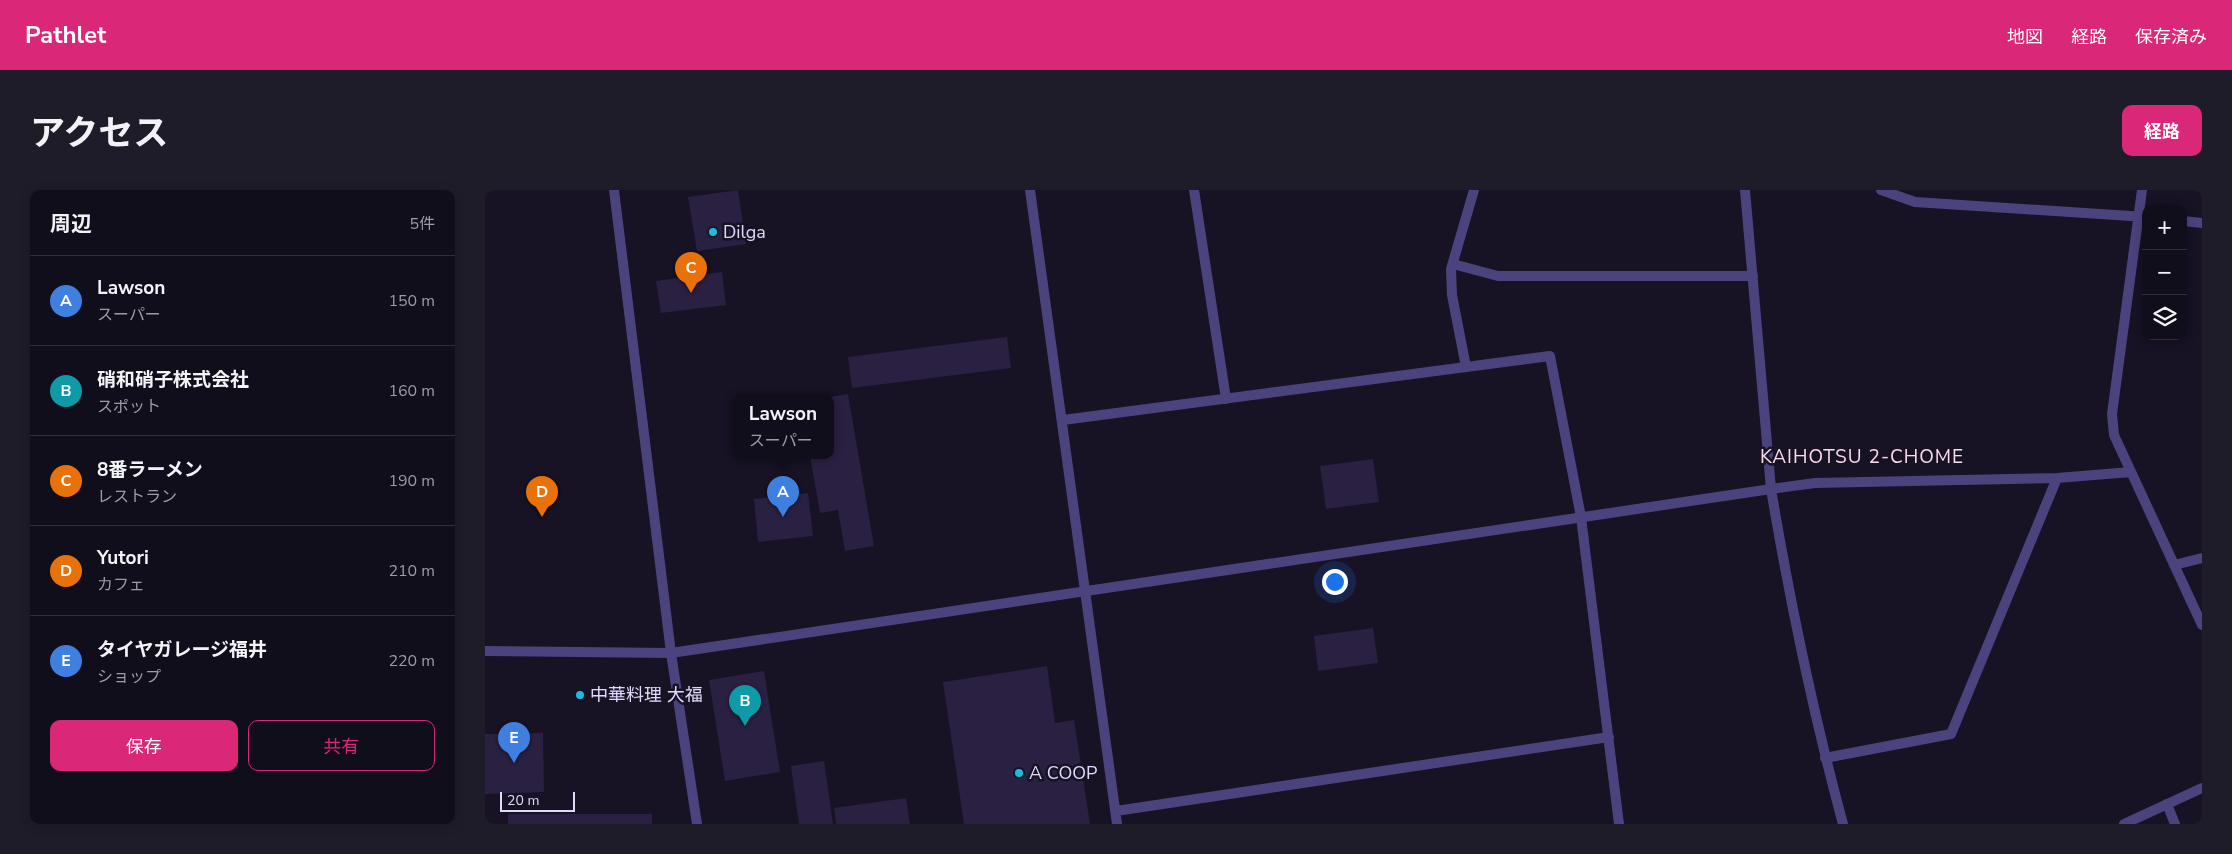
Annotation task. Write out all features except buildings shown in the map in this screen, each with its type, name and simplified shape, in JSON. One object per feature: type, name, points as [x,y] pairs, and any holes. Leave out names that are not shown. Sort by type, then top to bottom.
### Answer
[{"type":"street","points":[[614,190],[671,653],[697,824]]},
{"type":"street","points":[[1030,190],[1117,824]]},
{"type":"street","points":[[1194,190],[1226,399]]},
{"type":"street","points":[[1466,367],[1452,295],[1453,264],[1474,190]]},
{"type":"street","points":[[1745,190],[1771,489],[1789,599],[1825,758],[1843,824]]},
{"type":"street","points":[[1881,190],[1915,202],[2142,217],[2112,414],[2114,435],[2202,625]]},
{"type":"street","points":[[2142,190],[2142,205]]},
{"type":"street","points":[[2187,221],[2202,223]]},
{"type":"street","points":[[1453,264],[1498,276],[1753,276]]},
{"type":"street","points":[[1063,420],[1550,356],[1581,517],[1619,824]]},
{"type":"street","points":[[485,651],[671,653],[1815,482],[2057,478],[2131,472]]},
{"type":"street","points":[[1825,758],[1951,734],[2057,478]]},
{"type":"street","points":[[2174,565],[2202,558]]},
{"type":"street","points":[[1116,811],[1609,737]]},
{"type":"street","points":[[2124,824],[2202,788]]},
{"type":"street","points":[[2167,804],[2175,824]]},
{"type":"place","name":"Dilga","points":[[713,232]]},
{"type":"place","name":"8番ラーメン","points":[[691,293]]},
{"type":"place","name":"Yutori","points":[[542,517]]},
{"type":"place","name":"Lawson","points":[[783,517]]},
{"type":"place","name":"中華料理 大福","points":[[580,695]]},
{"type":"place","name":"硝和硝子株式会社","points":[[745,726]]},
{"type":"place","name":"タイヤガレージ福井","points":[[514,763]]},
{"type":"place","name":"A COOP","points":[[1019,773]]},
{"type":"district","name":"KAIHOTSU 2-CHOME","points":[[1862,456]]}]
